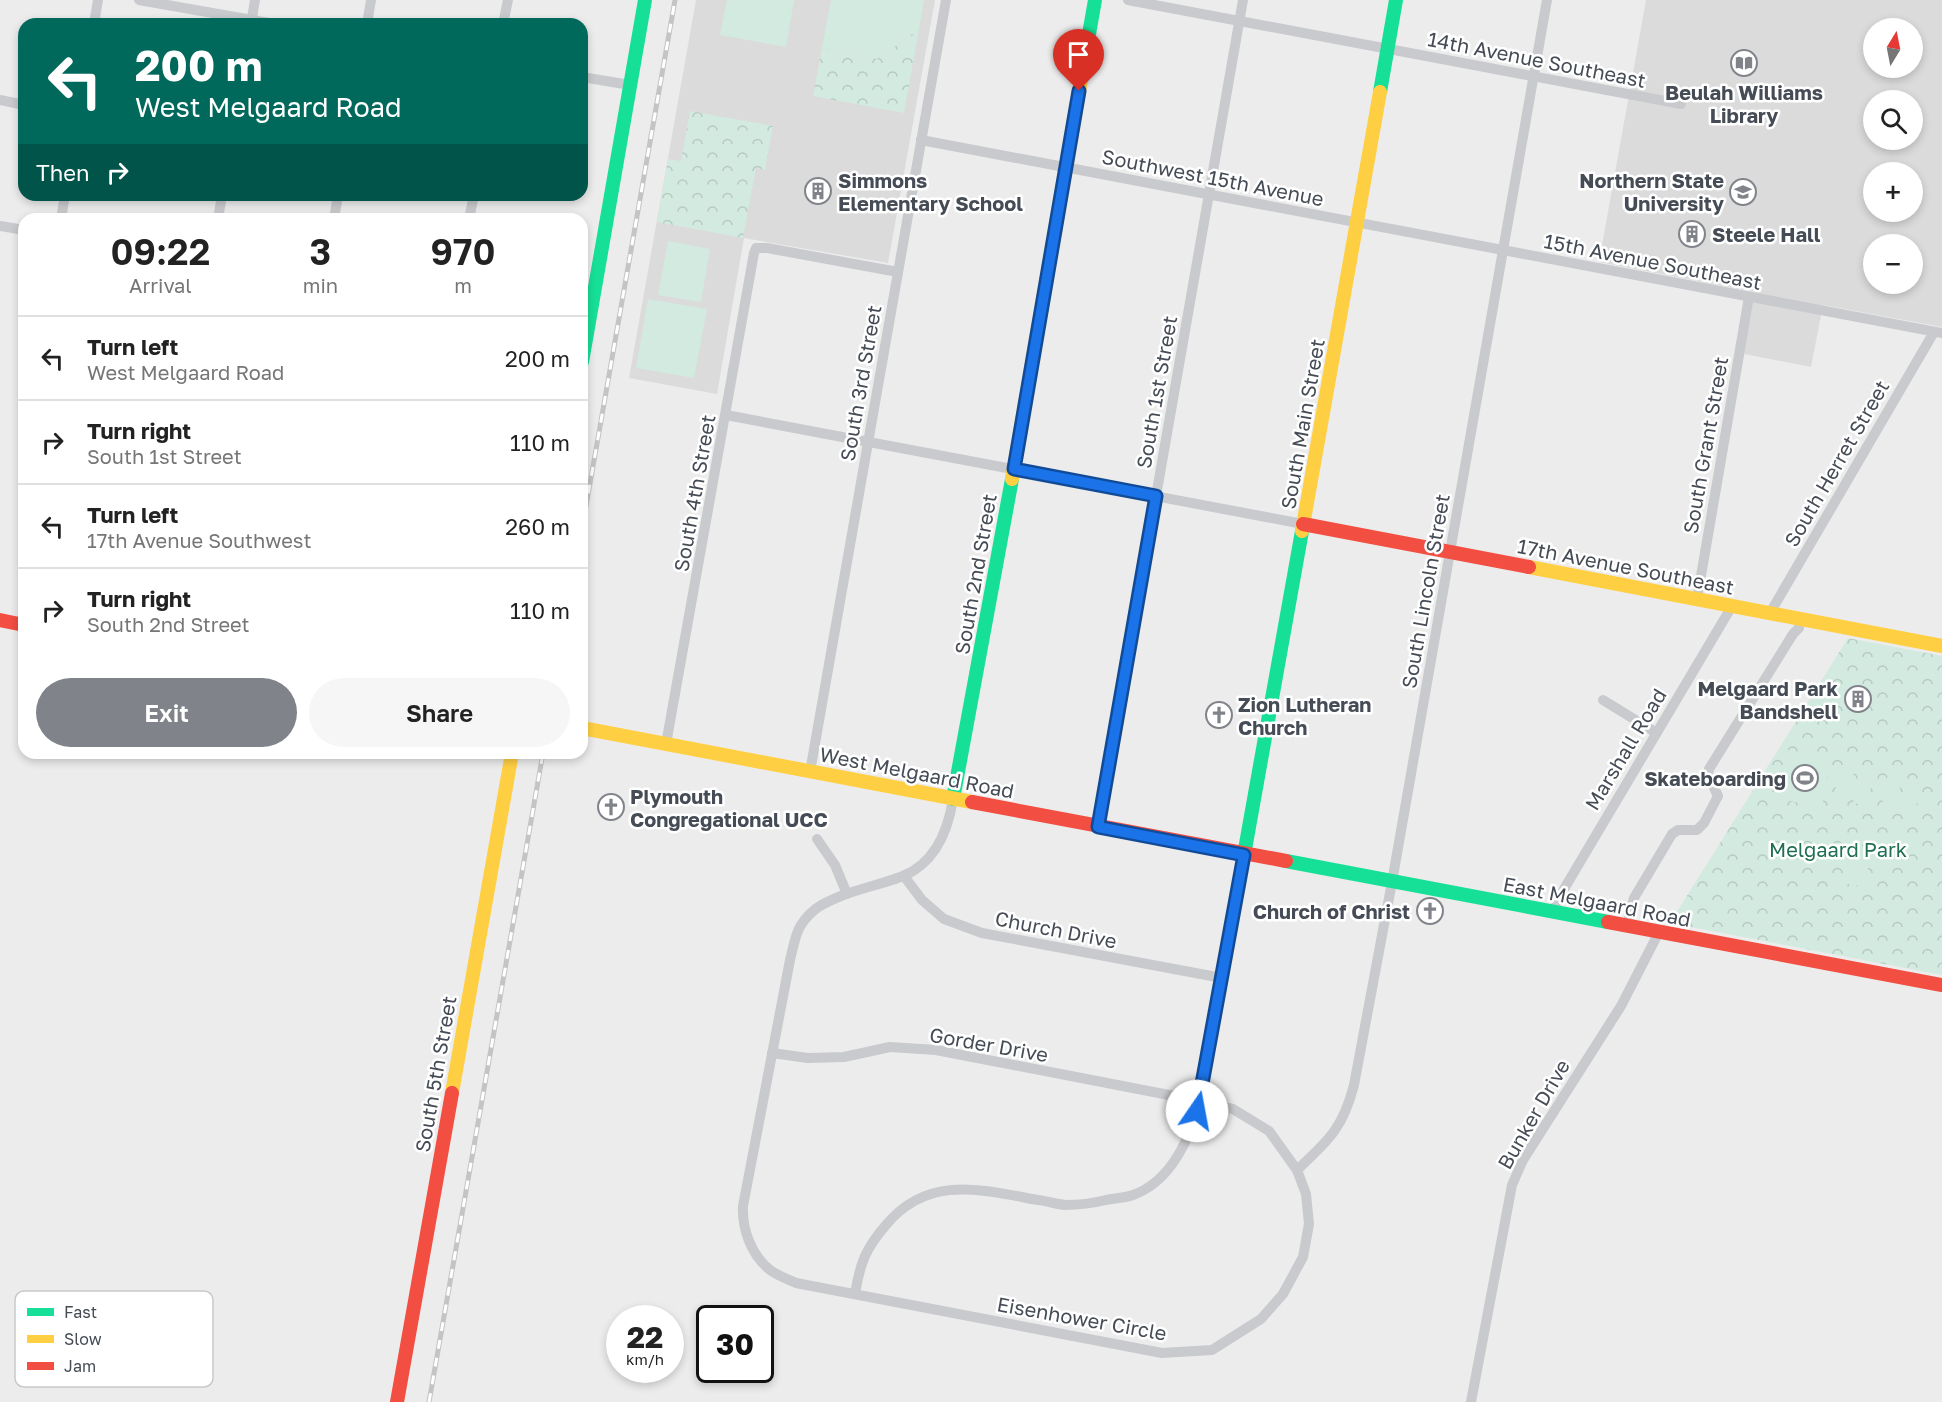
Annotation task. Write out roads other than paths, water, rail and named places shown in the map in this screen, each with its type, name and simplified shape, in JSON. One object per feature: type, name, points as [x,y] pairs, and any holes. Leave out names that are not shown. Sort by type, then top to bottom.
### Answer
[{"type":"street","points":[[95,18],[98,0]]},
{"type":"street","points":[[139,0],[231,18]]},
{"type":"street","points":[[253,18],[255,0]]},
{"type":"street","points":[[368,18],[371,0]]},
{"type":"street","points":[[504,18],[508,0]]},
{"type":"street","points":[[588,328],[645,0]]},
{"type":"street","name":"South 3rd Street","points":[[810,772],[946,0]]},
{"type":"street","name":"South 2nd Street","points":[[953,799],[1014,469],[1095,0]]},
{"type":"street","name":"14th Avenue Southeast","points":[[1128,0],[1681,104]]},
{"type":"street","name":"South 1st Street","points":[[1098,827],[1244,0]]},
{"type":"street","name":"South Main Street","points":[[1244,855],[1396,0]]},
{"type":"street","name":"South Lincoln Street","points":[[1298,1170],[1337,1130],[1347,1110],[1354,1085],[1392,882],[1547,0]]},
{"type":"street","points":[[588,78],[630,85]]},
{"type":"street","points":[[0,100],[18,104]]},
{"type":"street","name":"Southwest 15th Avenue","points":[[921,140],[1358,222]]},
{"type":"street","name":"15th Avenue Southeast","points":[[1358,222],[1938,332]]},
{"type":"street","points":[[0,226],[18,229]]},
{"type":"street","name":"South 4th Street","points":[[666,744],[756,248],[767,248],[898,272]]},
{"type":"street","name":"South Grant Street","points":[[1697,599],[1749,297]]},
{"type":"street","name":"South Herret Street","points":[[1770,613],[1938,332]]},
{"type":"street","points":[[726,415],[1304,524]]},
{"type":"street","name":"17th Avenue Southeast","points":[[1304,524],[1942,646]]},
{"type":"street","name":"Marshall Road","points":[[1554,913],[1564,888],[1732,606]]},
{"type":"street","points":[[1627,926],[1634,898],[1672,834],[1678,830],[1697,830],[1704,824],[1718,796],[1708,775],[1709,769],[1792,634],[1800,628],[1801,619]]},
{"type":"street","points":[[0,620],[18,624]]},
{"type":"street","points":[[1603,700],[1655,732]]},
{"type":"street","name":"West Melgaard Road","points":[[588,729],[1244,855]]},
{"type":"street","name":"South 5th Street","points":[[397,1402],[511,759]]},
{"type":"street","name":"Eisenhower Circle","points":[[953,799],[950,821],[945,834],[921,864],[904,876],[819,905],[800,926],[790,960],[743,1206],[743,1217],[752,1248],[771,1270],[796,1283],[1162,1353],[1212,1350],[1261,1319],[1283,1294],[1303,1257],[1309,1224],[1306,1194],[1298,1170],[1269,1131],[1233,1109],[1200,1101]]},
{"type":"street","points":[[817,839],[835,865],[847,894]]},
{"type":"street","points":[[855,1294],[863,1258],[876,1236],[894,1215],[911,1202],[931,1193],[952,1189],[978,1189],[1066,1205],[1098,1202],[1134,1194],[1153,1183],[1170,1167],[1184,1144],[1200,1101],[1244,855]]},
{"type":"street","name":"East Melgaard Road","points":[[1244,855],[1942,985]]},
{"type":"street","name":"Church Drive","points":[[904,876],[922,900],[944,919],[982,933],[1222,978]]},
{"type":"street","name":"Bunker Drive","points":[[1471,1402],[1512,1185],[1523,1160],[1621,1006],[1659,932]]},
{"type":"street","name":"Gorder Drive","points":[[772,1053],[808,1059],[844,1057],[890,1047],[936,1050],[1200,1101]]},
{"type":"railway","points":[[588,495],[675,0]]},
{"type":"railway","points":[[429,1402],[542,759]]},
{"type":"place","name":"Beulah Williams Library","points":[[1744,63]]},
{"type":"place","name":"Simmons Elementary School","points":[[818,191]]},
{"type":"place","name":"Northern State University","points":[[1743,192]]},
{"type":"place","name":"Steele Hall","points":[[1692,234]]},
{"type":"place","name":"Melgaard Park Bandshell","points":[[1858,699]]},
{"type":"place","name":"Zion Lutheran Church","points":[[1219,715]]},
{"type":"place","name":"Skateboarding","points":[[1805,778]]},
{"type":"place","name":"Plymouth Congregational UCC","points":[[611,807]]},
{"type":"place","name":"Church of Christ","points":[[1430,911]]},
{"type":"park label","name":"Melgaard Park","points":[[1838,849]]}]
